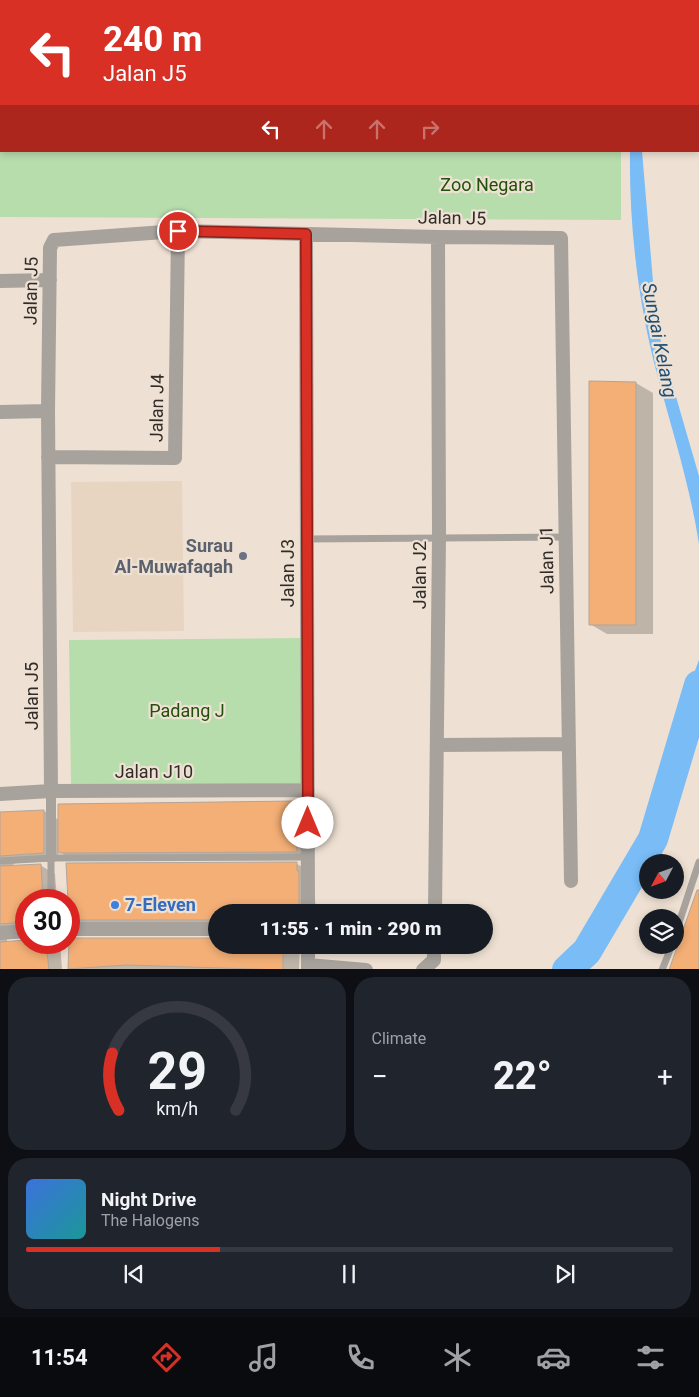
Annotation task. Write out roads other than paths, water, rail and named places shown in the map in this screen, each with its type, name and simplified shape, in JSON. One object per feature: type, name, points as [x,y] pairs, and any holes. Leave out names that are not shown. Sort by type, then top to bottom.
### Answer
[{"type":"street","name":"Jalan J5","points":[[51,791],[48,411],[50,248],[54,240],[178,231],[561,238]]},
{"type":"street","name":"Jalan J4","points":[[48,456],[175,458],[178,231]]},
{"type":"street","name":"Jalan J3","points":[[306,234],[308,904]]},
{"type":"street","name":"Jalan J2","points":[[435,904],[439,537],[438,237]]},
{"type":"street","name":"Jalan J1","points":[[561,238],[571,881]]},
{"type":"street","points":[[0,281],[50,280]]},
{"type":"street","points":[[0,412],[48,411]]},
{"type":"street","points":[[438,745],[569,744]]},
{"type":"street","name":"Jalan J10","points":[[0,794],[51,791],[308,790]]},
{"type":"street","points":[[51,791],[51,858]]},
{"type":"street","points":[[80,929],[208,929]]},
{"type":"street","points":[[0,933],[15,932]]},
{"type":"street","points":[[308,954],[308,967],[347,969]]},
{"type":"street","points":[[424,969],[434,960],[434,954]]},
{"type":"lane","points":[[307,539],[566,537]]},
{"type":"lane","points":[[0,861],[51,858],[308,857]]},
{"type":"lane","points":[[51,858],[51,889]]},
{"type":"lane","points":[[684,909],[699,862]]},
{"type":"lane","points":[[662,969],[668,954]]},
{"type":"water","points":[[630,152],[642,152],[656,317],[663,352],[699,476],[699,544],[686,479],[650,347],[636,264]]},
{"type":"water","points":[[699,660],[699,706],[688,704],[691,681]]},
{"type":"waterway","name":"Sungai Kelang","points":[[568,969],[587,951],[653,839],[699,685]]},
{"type":"place","name":"Surau Al-Muwafaqah","points":[[243,556]]},
{"type":"place","name":"7-Eleven","points":[[115,905]]},
{"type":"park label","name":"Zoo Negara","points":[[487,185]]},
{"type":"park label","name":"Padang J","points":[[187,711]]}]
